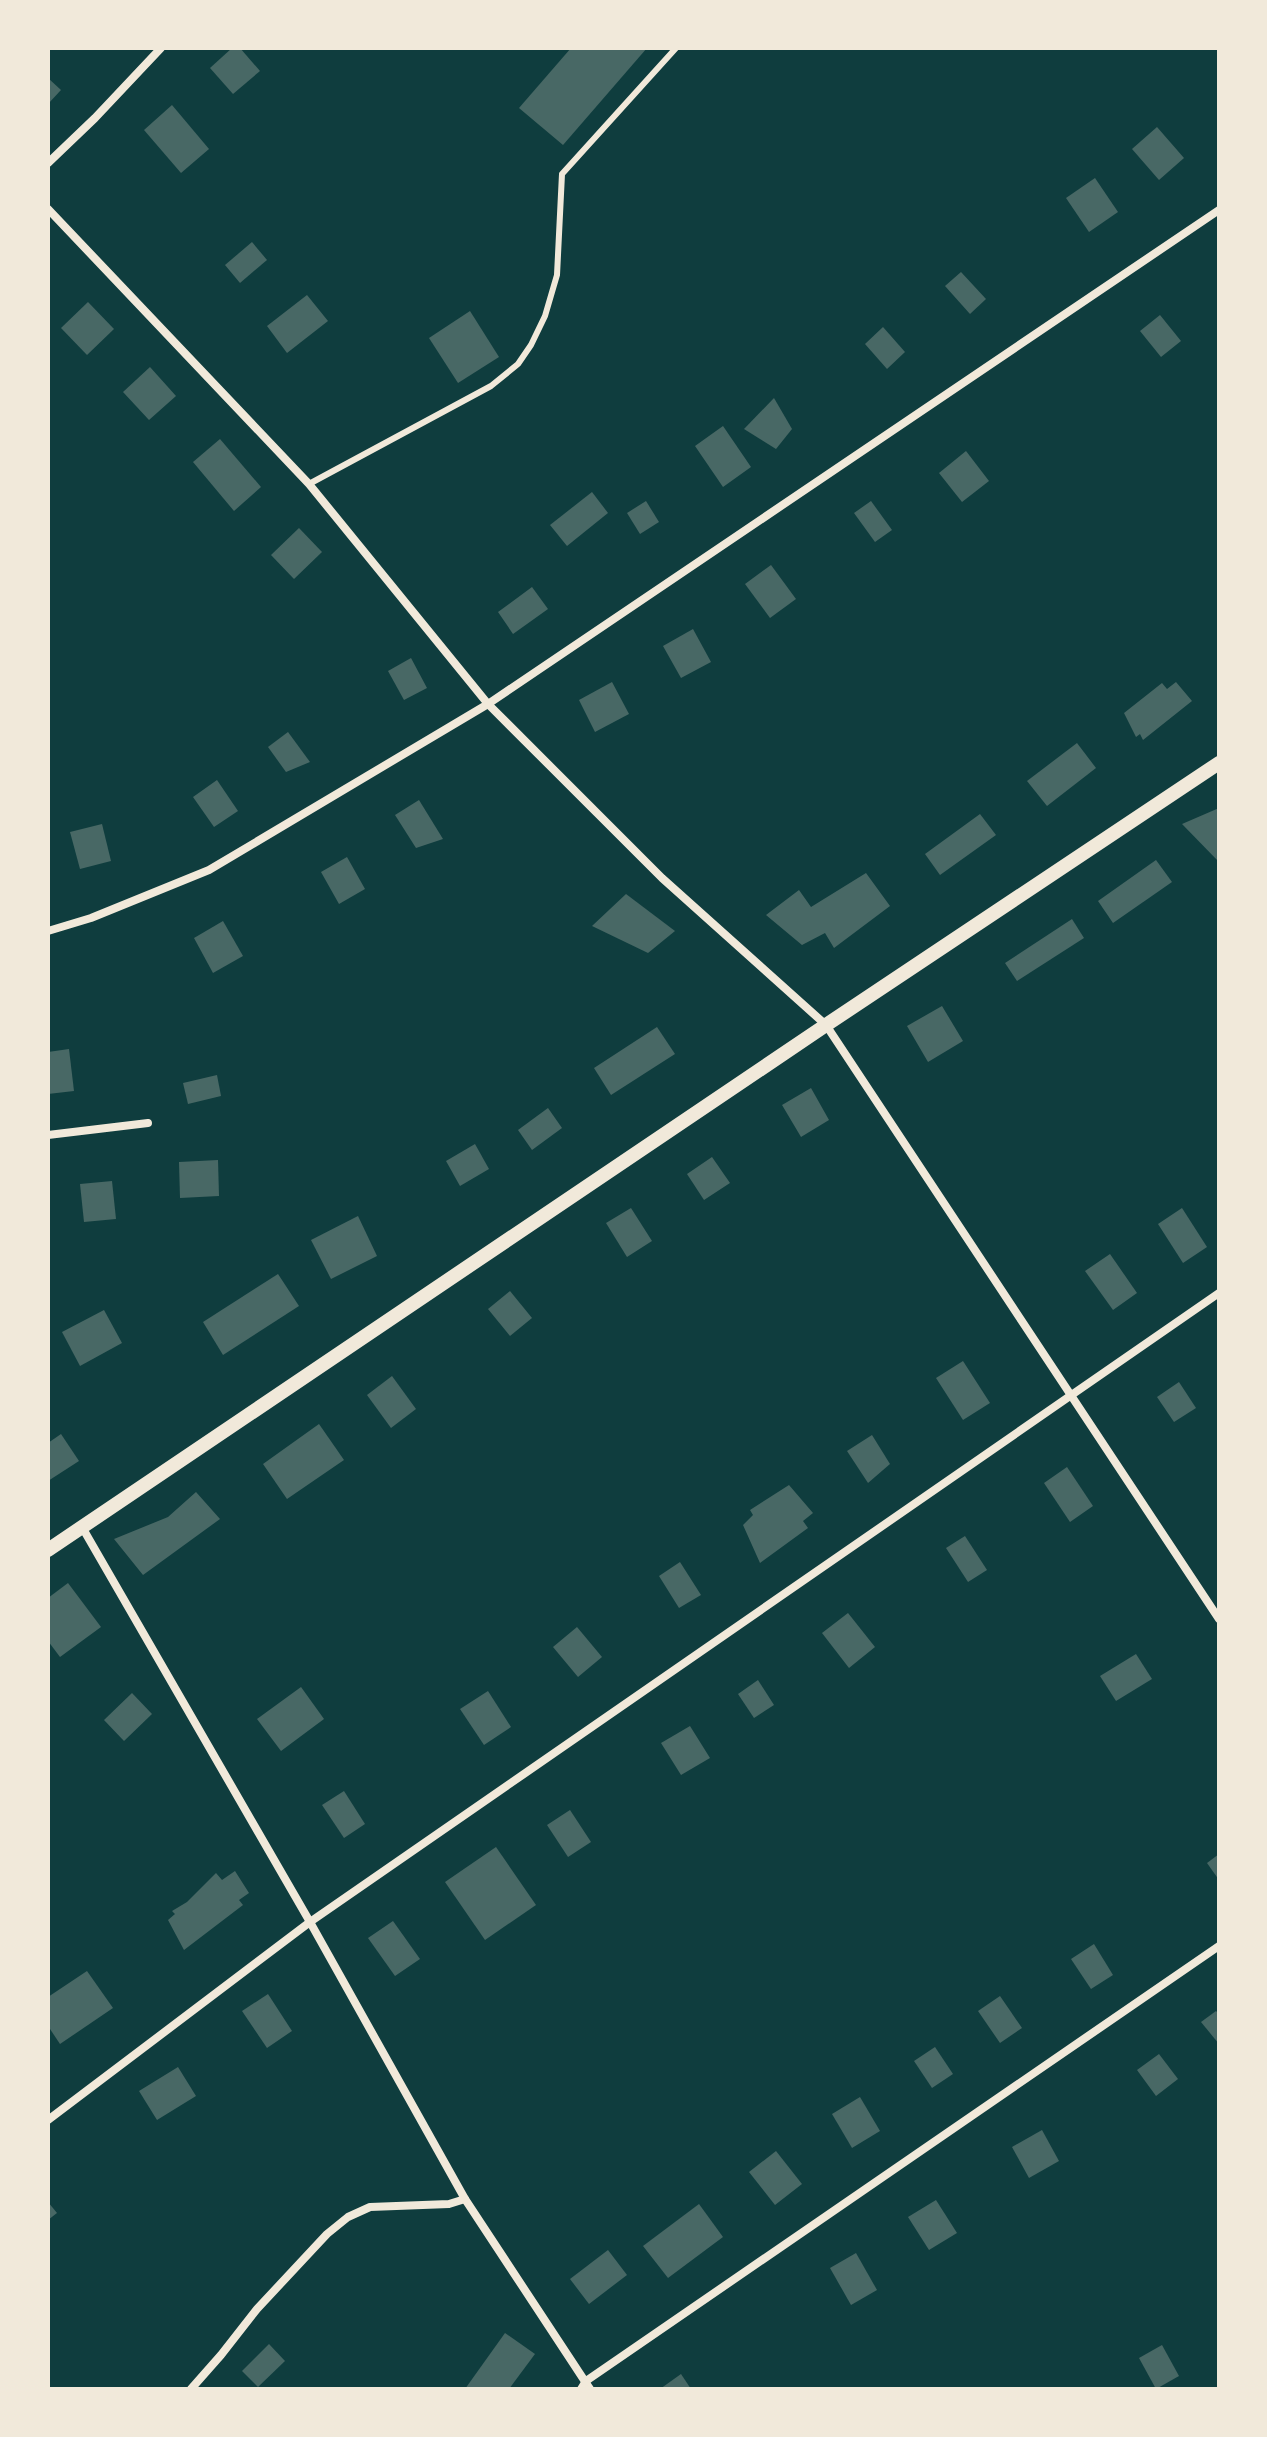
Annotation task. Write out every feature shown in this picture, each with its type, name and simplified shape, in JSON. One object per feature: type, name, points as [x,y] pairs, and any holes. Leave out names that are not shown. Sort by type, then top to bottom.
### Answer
[{"type":"street","points":[[48,163],[161,48]]},
{"type":"street","points":[[48,209],[309,484],[488,704],[662,878],[826,1025],[1219,1619]]},
{"type":"street","points":[[48,931],[91,918],[209,870],[488,704],[1219,210]]},
{"type":"street","points":[[48,1550],[1219,763]]},
{"type":"street","points":[[48,1135],[148,1123]]},
{"type":"street","points":[[48,2120],[310,1922],[1219,1293]]},
{"type":"street","points":[[82,1527],[310,1922],[465,2199],[586,2386],[1219,1946]]},
{"type":"street","points":[[191,2389],[257,2309],[327,2234],[348,2217],[370,2207],[449,2204],[465,2199]]},
{"type":"lane","points":[[309,484],[491,386],[518,364],[545,316],[557,275],[562,174],[676,48]]},
{"type":"building","points":[[232,48],[240,48],[260,71],[233,94],[210,68]]},
{"type":"building","points":[[571,48],[647,48],[563,145],[519,108]]},
{"type":"building","points":[[48,78],[61,90],[48,104]]},
{"type":"building","points":[[172,105],[209,149],[181,173],[144,130]]},
{"type":"building","points":[[1157,127],[1184,158],[1159,180],[1132,149]]},
{"type":"building","points":[[1095,178],[1118,212],[1089,232],[1066,198]]},
{"type":"building","points":[[252,242],[267,260],[240,283],[225,265]]},
{"type":"building","points":[[961,272],[986,299],[970,314],[945,286]]},
{"type":"building","points":[[307,295],[328,321],[287,353],[267,326]]},
{"type":"building","points":[[88,302],[114,329],[87,355],[61,328]]},
{"type":"building","points":[[470,311],[499,357],[458,383],[429,338]]},
{"type":"building","points":[[1160,315],[1181,341],[1161,357],[1140,331]]},
{"type":"building","points":[[883,327],[905,352],[887,369],[865,344]]},
{"type":"building","points":[[150,367],[176,396],[149,420],[123,392]]},
{"type":"building","points":[[774,398],[792,429],[776,449],[744,429]]},
{"type":"building","points":[[723,426],[751,467],[723,487],[695,446]]},
{"type":"building","points":[[220,439],[261,487],[234,511],[193,462]]},
{"type":"building","points":[[966,451],[989,481],[962,502],[939,473]]},
{"type":"building","points":[[592,492],[608,513],[567,546],[550,525]]},
{"type":"building","points":[[646,501],[659,522],[640,534],[627,513]]},
{"type":"building","points":[[871,501],[892,530],[875,542],[854,513]]},
{"type":"building","points":[[299,528],[322,552],[294,579],[271,555]]},
{"type":"building","points":[[771,565],[796,599],[770,618],[745,584]]},
{"type":"building","points":[[532,587],[548,609],[513,634],[498,612]]},
{"type":"building","points":[[693,629],[711,662],[681,678],[663,646]]},
{"type":"building","points":[[411,658],[427,688],[404,700],[388,671]]},
{"type":"building","points":[[612,682],[629,714],[595,732],[579,700]]},
{"type":"building","points":[[1176,682],[1192,701],[1143,740],[1140,734],[1136,737],[1124,713],[1162,683],[1167,689]]},
{"type":"building","points":[[288,732],[310,762],[286,772],[268,747]]},
{"type":"building","points":[[1077,743],[1096,768],[1047,806],[1027,781]]},
{"type":"building","points":[[217,780],[238,811],[214,827],[193,797]]},
{"type":"building","points":[[419,800],[443,839],[416,848],[395,815]]},
{"type":"building","points":[[1219,808],[1219,862],[1182,824]]},
{"type":"building","points":[[980,814],[996,835],[940,875],[925,854]]},
{"type":"building","points":[[102,824],[111,861],[80,869],[70,832]]},
{"type":"building","points":[[347,857],[365,889],[339,904],[321,872]]},
{"type":"building","points":[[1156,860],[1172,882],[1113,923],[1098,901]]},
{"type":"building","points":[[866,873],[890,906],[834,948],[825,933],[802,945],[766,915],[799,890],[811,907]]},
{"type":"building","points":[[626,894],[675,931],[648,953],[592,926]]},
{"type":"building","points":[[1072,919],[1084,938],[1017,981],[1005,963]]},
{"type":"building","points":[[223,921],[243,956],[213,973],[194,938]]},
{"type":"building","points":[[942,1006],[963,1041],[928,1062],[907,1026]]},
{"type":"building","points":[[657,1027],[675,1054],[611,1095],[594,1068]]},
{"type":"building","points":[[69,1049],[74,1091],[48,1094],[48,1052]]},
{"type":"building","points":[[217,1075],[221,1096],[188,1104],[183,1083]]},
{"type":"building","points":[[811,1088],[829,1120],[801,1137],[782,1105]]},
{"type":"building","points":[[548,1108],[562,1128],[532,1150],[518,1130]]},
{"type":"building","points":[[475,1144],[489,1169],[460,1186],[446,1161]]},
{"type":"building","points":[[712,1157],[730,1183],[704,1200],[687,1174]]},
{"type":"building","points":[[218,1160],[219,1196],[180,1198],[179,1162]]},
{"type":"building","points":[[112,1181],[116,1219],[84,1222],[80,1184]]},
{"type":"building","points":[[631,1208],[652,1241],[627,1257],[606,1223]]},
{"type":"building","points":[[1182,1208],[1207,1247],[1183,1263],[1158,1224]]},
{"type":"building","points":[[358,1216],[377,1256],[331,1279],[311,1240]]},
{"type":"building","points":[[1110,1254],[1137,1293],[1113,1310],[1085,1271]]},
{"type":"building","points":[[278,1274],[299,1306],[223,1355],[203,1322]]},
{"type":"building","points":[[510,1291],[532,1318],[510,1336],[488,1309]]},
{"type":"building","points":[[104,1310],[122,1343],[80,1366],[62,1332]]},
{"type":"building","points":[[963,1361],[990,1403],[963,1420],[936,1378]]},
{"type":"building","points":[[392,1376],[416,1409],[391,1428],[367,1395]]},
{"type":"building","points":[[1179,1382],[1196,1408],[1174,1422],[1157,1397]]},
{"type":"building","points":[[319,1424],[344,1460],[287,1499],[263,1464]]},
{"type":"building","points":[[61,1434],[79,1461],[48,1481],[48,1443]]},
{"type":"building","points":[[872,1435],[890,1464],[868,1483],[847,1451]]},
{"type":"building","points":[[1067,1467],[1093,1506],[1070,1522],[1044,1483]]},
{"type":"building","points":[[789,1485],[813,1513],[803,1521],[808,1528],[760,1563],[743,1525],[753,1515],[750,1510]]},
{"type":"building","points":[[196,1492],[220,1519],[143,1575],[114,1539],[168,1517]]},
{"type":"building","points":[[965,1536],[987,1570],[968,1582],[946,1548]]},
{"type":"building","points":[[680,1562],[701,1595],[679,1608],[659,1576]]},
{"type":"building","points":[[68,1583],[101,1627],[60,1657],[48,1641],[48,1598]]},
{"type":"building","points":[[848,1613],[875,1647],[849,1668],[822,1633]]},
{"type":"building","points":[[577,1627],[602,1657],[578,1677],[553,1647]]},
{"type":"building","points":[[1136,1654],[1152,1679],[1116,1701],[1100,1676]]},
{"type":"building","points":[[758,1680],[774,1705],[754,1718],[738,1694]]},
{"type":"building","points":[[301,1687],[324,1719],[281,1751],[257,1719]]},
{"type":"building","points":[[488,1691],[511,1727],[484,1745],[460,1709]]},
{"type":"building","points":[[132,1693],[152,1714],[124,1741],[104,1720]]},
{"type":"building","points":[[690,1726],[710,1758],[681,1775],[661,1743]]},
{"type":"building","points":[[344,1791],[365,1824],[344,1838],[322,1805]]},
{"type":"building","points":[[570,1810],[591,1842],[568,1857],[547,1825]]},
{"type":"building","points":[[496,1847],[536,1905],[485,1940],[445,1882]]},
{"type":"building","points":[[1219,1854],[1219,1880],[1207,1863]]},
{"type":"building","points":[[235,1871],[249,1893],[239,1900],[243,1905],[184,1950],[168,1920],[175,1914],[172,1911],[187,1902],[216,1873],[222,1880]]},
{"type":"building","points":[[393,1921],[420,1959],[395,1976],[368,1938]]},
{"type":"building","points":[[1094,1944],[1113,1975],[1091,1989],[1071,1959]]},
{"type":"building","points":[[87,1971],[113,2008],[60,2044],[48,2026],[48,1997]]},
{"type":"building","points":[[268,1994],[292,2031],[267,2048],[242,2011]]},
{"type":"building","points":[[1000,1996],[1022,2028],[1000,2043],[978,2011]]},
{"type":"building","points":[[1216,2011],[1219,2014],[1219,2044],[1201,2022]]},
{"type":"building","points":[[935,2047],[953,2074],[932,2088],[914,2061]]},
{"type":"building","points":[[1159,2054],[1178,2079],[1156,2096],[1137,2070]]},
{"type":"building","points":[[178,2067],[196,2096],[157,2120],[139,2091]]},
{"type":"building","points":[[860,2097],[880,2131],[852,2148],[832,2114]]},
{"type":"building","points":[[1042,2130],[1059,2161],[1029,2178],[1012,2147]]},
{"type":"building","points":[[776,2151],[802,2184],[775,2205],[749,2172]]},
{"type":"building","points":[[936,2200],[957,2233],[929,2250],[908,2217]]},
{"type":"building","points":[[48,2202],[57,2213],[48,2220]]},
{"type":"building","points":[[699,2204],[723,2237],[668,2278],[643,2246]]},
{"type":"building","points":[[608,2250],[627,2275],[589,2304],[570,2279]]},
{"type":"building","points":[[856,2253],[877,2290],[851,2305],[830,2268]]},
{"type":"building","points":[[505,2333],[535,2354],[509,2389],[465,2389]]},
{"type":"building","points":[[269,2344],[285,2361],[258,2387],[242,2371]]},
{"type":"building","points":[[1162,2345],[1179,2376],[1156,2389],[1139,2358]]},
{"type":"building","points":[[681,2374],[691,2389],[660,2389]]}]
